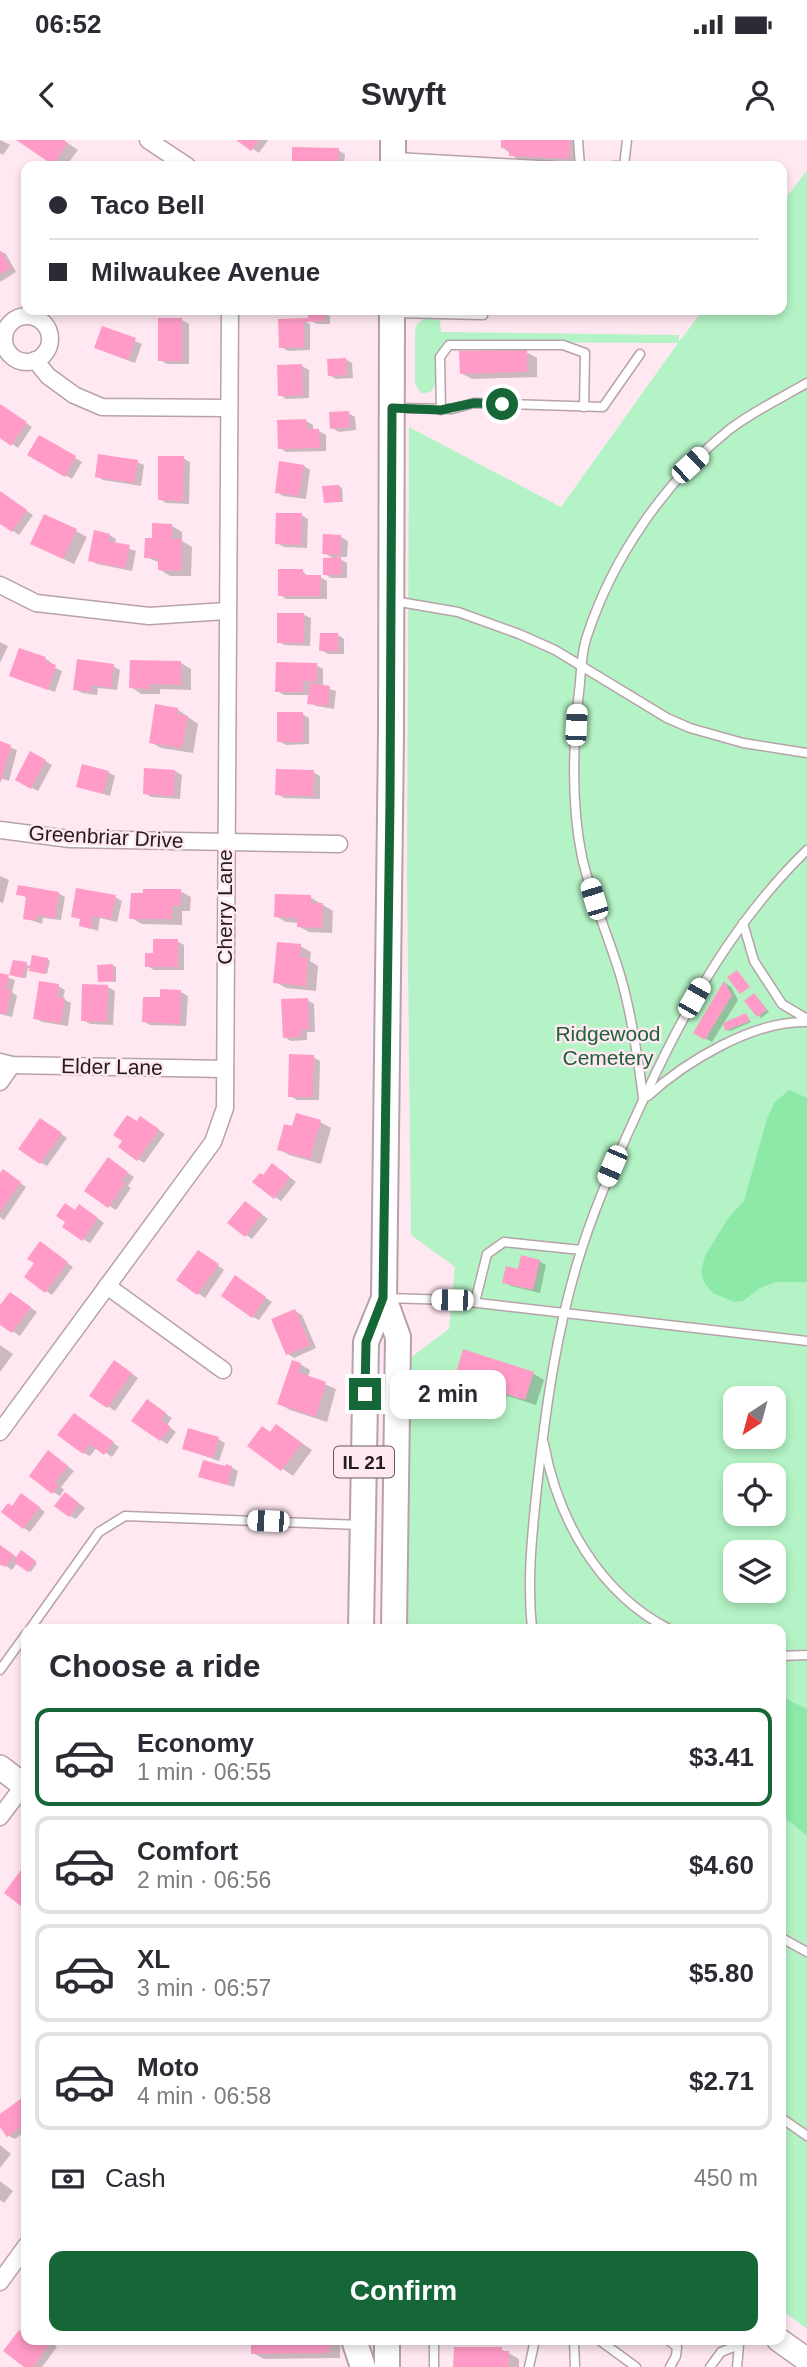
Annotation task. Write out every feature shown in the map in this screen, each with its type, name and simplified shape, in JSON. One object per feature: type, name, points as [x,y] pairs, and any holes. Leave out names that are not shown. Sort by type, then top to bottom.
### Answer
[{"type":"main road","points":[[383,1298],[392,315]]},
{"type":"main road","name":"IL 21","points":[[361,1624],[366,1342],[383,1298]]},
{"type":"main road","name":"IL 21","points":[[383,1298],[398,1337],[394,1624]]},
{"type":"main road","points":[[0,1767],[21,1783]]},
{"type":"main road","points":[[354,2345],[354,2367]]},
{"type":"main road","points":[[356,2345],[363,2367]]},
{"type":"main road","points":[[387,2345],[387,2367]]},
{"type":"main road","points":[[786,2345],[807,2360]]},
{"type":"street","points":[[148,140],[180,161]]},
{"type":"street","name":"Cherry Lane","points":[[0,1432],[213,1142],[225,1108],[230,315]]},
{"type":"street","points":[[35,360],[48,376],[74,395],[102,407],[228,408]]},
{"type":"street","points":[[0,585],[36,603],[149,616],[226,611]]},
{"type":"street","name":"Greenbriar Drive","points":[[0,830],[70,839],[339,844]]},
{"type":"street","points":[[0,1082],[6,1063]]},
{"type":"street","name":"Elder Lane","points":[[6,1063],[224,1069]]},
{"type":"street","points":[[107,1286],[223,1370]]},
{"type":"street","points":[[0,1817],[21,1791]]},
{"type":"street","points":[[0,2281],[21,2253]]},
{"type":"lane","points":[[578,140],[580,161]]},
{"type":"lane","points":[[624,161],[626,140]]},
{"type":"lane","points":[[393,154],[488,161]]},
{"type":"lane","points":[[441,410],[440,357],[449,345],[564,345],[585,353],[584,407]]},
{"type":"lane","points":[[392,408],[441,410],[474,403],[603,407],[640,354]]},
{"type":"lane","points":[[643,1100],[624,991],[586,873],[575,813],[575,745],[587,637],[618,567],[642,524],[671,486],[729,430],[807,383]]},
{"type":"lane","points":[[391,601],[438,607],[519,634],[582,666],[667,718],[690,728],[743,743],[807,753]]},
{"type":"lane","points":[[532,1624],[529,1580],[531,1543],[542,1434],[565,1312],[581,1250],[605,1184],[684,1016],[723,949],[807,850]]},
{"type":"lane","points":[[743,923],[754,961],[782,1004],[807,1021]]},
{"type":"lane","points":[[643,1100],[678,1071],[721,1047],[774,1027],[807,1021]]},
{"type":"lane","points":[[475,1302],[487,1254],[504,1242],[581,1250]]},
{"type":"lane","points":[[383,1298],[475,1302],[807,1341]]},
{"type":"lane","points":[[542,1434],[559,1500],[583,1547],[624,1599],[660,1624]]},
{"type":"lane","points":[[34,1624],[100,1532],[125,1516],[362,1525]]},
{"type":"lane","points":[[0,1670],[21,1641]]},
{"type":"lane","points":[[786,1656],[807,1655]]},
{"type":"lane","points":[[786,1940],[807,1952]]},
{"type":"lane","points":[[793,1944],[807,1944]]},
{"type":"lane","points":[[786,2121],[807,2136]]},
{"type":"lane","points":[[434,2345],[434,2367]]},
{"type":"lane","points":[[529,2367],[535,2345]]},
{"type":"lane","points":[[574,2345],[575,2367]]},
{"type":"lane","points":[[605,2345],[626,2363],[636,2367]]},
{"type":"lane","points":[[670,2367],[676,2356],[677,2347],[674,2345]]},
{"type":"lane","points":[[710,2367],[721,2351],[734,2345]]},
{"type":"lane","points":[[737,2367],[741,2345]]},
{"type":"green space","name":"Ridgewood Cemetery","points":[[807,170],[807,2329],[786,2313],[786,1624],[408,1624],[410,1358],[449,1329],[455,1267],[411,1235],[407,871],[409,427],[561,507],[678,343],[451,342],[442,348],[437,356],[434,388],[430,392],[421,393],[415,384],[415,331],[421,321],[432,318],[440,321],[441,332],[679,335],[679,342],[699,315],[787,315],[787,196]]},
{"type":"shaded area","points":[[789,1090],[807,1098],[807,1282],[776,1282],[760,1288],[743,1301],[734,1302],[713,1293],[705,1284],[701,1272],[705,1256],[729,1217],[744,1201],[767,1119],[774,1103]]},
{"type":"shaded area","points":[[786,1699],[807,1709],[807,1836],[786,1818]]},
{"type":"building","points":[[16,140],[64,140],[68,143],[56,161],[47,161]]},
{"type":"building","points":[[236,140],[259,140],[251,151]]},
{"type":"building","points":[[501,140],[570,140],[569,159],[509,156],[509,149],[501,148]]},
{"type":"building","points":[[292,147],[339,148],[338,161],[292,161]]},
{"type":"building","points":[[0,250],[11,268],[0,274]]},
{"type":"building","points":[[308,315],[324,315],[324,321],[304,322],[304,347],[279,348],[278,319],[308,318]]},
{"type":"building","points":[[158,318],[182,318],[182,361],[158,361]]},
{"type":"building","points":[[102,326],[136,338],[128,360],[94,348]]},
{"type":"building","points":[[527,350],[527,372],[460,374],[459,351]]},
{"type":"building","points":[[346,358],[347,375],[328,376],[327,359]]},
{"type":"building","points":[[302,364],[303,395],[278,396],[277,365]]},
{"type":"building","points":[[0,404],[27,422],[11,446],[0,438]]},
{"type":"building","points":[[349,411],[350,427],[330,429],[329,412]]},
{"type":"building","points":[[306,419],[307,429],[319,429],[320,448],[278,449],[277,420]]},
{"type":"building","points":[[39,435],[76,456],[65,477],[27,455]]},
{"type":"building","points":[[98,454],[138,460],[134,483],[95,477]]},
{"type":"building","points":[[158,456],[184,456],[183,501],[158,500]]},
{"type":"building","points":[[279,461],[304,465],[299,496],[275,493]]},
{"type":"building","points":[[339,485],[341,502],[324,503],[322,486]]},
{"type":"building","points":[[0,491],[27,510],[12,532],[0,524]]},
{"type":"building","points":[[276,513],[302,513],[301,545],[275,544]]},
{"type":"building","points":[[44,514],[77,529],[63,559],[30,544]]},
{"type":"building","points":[[152,523],[172,524],[172,539],[182,539],[181,571],[158,570],[158,558],[144,558],[145,538],[152,538]]},
{"type":"building","points":[[94,530],[110,534],[108,541],[130,545],[125,568],[88,561]]},
{"type":"building","points":[[323,534],[341,535],[340,555],[322,554]]},
{"type":"building","points":[[341,557],[341,575],[323,575],[323,558]]},
{"type":"building","points":[[278,569],[303,569],[303,575],[321,575],[320,596],[278,596]]},
{"type":"building","points":[[277,613],[304,613],[304,643],[277,643]]},
{"type":"building","points":[[320,633],[338,633],[338,651],[319,651]]},
{"type":"building","points":[[19,648],[46,657],[45,661],[56,665],[48,690],[9,676]]},
{"type":"building","points":[[77,659],[114,664],[111,688],[92,685],[91,692],[73,690]]},
{"type":"building","points":[[130,660],[181,661],[181,685],[150,684],[150,689],[129,688]]},
{"type":"building","points":[[276,662],[317,663],[317,681],[303,681],[303,692],[275,692]]},
{"type":"building","points":[[310,683],[330,686],[328,706],[307,704]]},
{"type":"building","points":[[155,704],[178,708],[177,714],[188,716],[182,748],[149,743]]},
{"type":"building","points":[[277,712],[303,712],[303,742],[277,742]]},
{"type":"building","points":[[0,741],[11,745],[1,782],[0,782]]},
{"type":"building","points":[[30,751],[46,760],[31,789],[15,780]]},
{"type":"building","points":[[82,764],[109,771],[103,794],[76,787]]},
{"type":"building","points":[[144,768],[175,770],[174,796],[143,794]]},
{"type":"building","points":[[276,769],[314,770],[313,796],[275,795]]},
{"type":"building","points":[[18,885],[59,892],[55,918],[37,915],[36,921],[23,919],[26,896],[16,895]]},
{"type":"building","points":[[76,888],[116,895],[111,919],[93,916],[91,929],[79,926],[80,919],[71,917]]},
{"type":"building","points":[[143,889],[181,889],[180,906],[172,906],[172,919],[129,919],[131,893],[143,893]]},
{"type":"building","points":[[275,894],[311,895],[311,903],[323,903],[322,928],[297,927],[297,918],[274,917]]},
{"type":"building","points":[[153,939],[178,939],[178,967],[145,967],[145,953],[153,953]]},
{"type":"building","points":[[277,942],[301,944],[300,957],[308,958],[306,986],[273,983]]},
{"type":"building","points":[[32,955],[48,958],[45,974],[29,971]]},
{"type":"building","points":[[13,960],[27,962],[23,978],[9,975]]},
{"type":"building","points":[[113,964],[114,981],[98,982],[97,965]]},
{"type":"building","points":[[737,970],[750,987],[740,994],[727,977]]},
{"type":"building","points":[[0,973],[9,975],[6,989],[11,990],[6,1014],[0,1013]]},
{"type":"building","points":[[39,981],[59,984],[57,997],[65,998],[61,1023],[33,1019]]},
{"type":"building","points":[[724,981],[732,995],[705,1040],[693,1033]]},
{"type":"building","points":[[82,984],[108,985],[107,1022],[81,1021]]},
{"type":"building","points":[[160,989],[181,990],[180,1024],[142,1022],[143,997],[160,997]]},
{"type":"building","points":[[754,993],[767,1010],[757,1017],[744,1001]]},
{"type":"building","points":[[308,998],[309,1029],[301,1029],[301,1037],[283,1038],[281,999]]},
{"type":"building","points":[[746,1013],[750,1021],[725,1031],[723,1023]]},
{"type":"building","points":[[289,1054],[314,1055],[313,1097],[288,1097]]},
{"type":"building","points":[[296,1113],[321,1120],[310,1159],[277,1150],[284,1124],[292,1126]]},
{"type":"building","points":[[127,1115],[137,1121],[140,1116],[159,1129],[137,1161],[118,1147],[122,1141],[113,1135]]},
{"type":"building","points":[[40,1118],[62,1133],[40,1164],[18,1149]]},
{"type":"building","points":[[108,1157],[128,1172],[122,1181],[125,1183],[108,1208],[84,1191]]},
{"type":"building","points":[[272,1163],[290,1177],[274,1199],[252,1182],[260,1173],[263,1175]]},
{"type":"building","points":[[3,1169],[21,1182],[0,1212],[0,1173]]},
{"type":"building","points":[[245,1201],[262,1214],[245,1237],[227,1223]]},
{"type":"building","points":[[65,1203],[75,1210],[79,1204],[98,1218],[82,1241],[62,1227],[65,1222],[56,1216]]},
{"type":"building","points":[[40,1241],[68,1262],[45,1293],[24,1277],[34,1263],[27,1259]]},
{"type":"building","points":[[198,1250],[219,1264],[197,1295],[176,1280]]},
{"type":"building","points":[[521,1255],[540,1260],[533,1290],[502,1283],[506,1266],[518,1269]]},
{"type":"building","points":[[235,1275],[266,1297],[252,1318],[221,1296]]},
{"type":"building","points":[[10,1292],[31,1307],[12,1333],[0,1325],[0,1305]]},
{"type":"building","points":[[295,1309],[310,1345],[286,1355],[271,1319]]},
{"type":"building","points":[[463,1349],[534,1372],[525,1400],[496,1391],[494,1398],[472,1391],[474,1385],[454,1379]]},
{"type":"building","points":[[114,1360],[132,1373],[107,1408],[89,1396]]},
{"type":"building","points":[[292,1360],[301,1363],[298,1372],[326,1382],[316,1417],[277,1404]]},
{"type":"building","points":[[147,1399],[166,1413],[161,1420],[171,1427],[160,1441],[131,1421]]},
{"type":"building","points":[[74,1413],[114,1442],[104,1455],[90,1444],[83,1454],[57,1435]]},
{"type":"building","points":[[276,1424],[302,1443],[281,1471],[247,1446],[262,1426],[270,1432]]},
{"type":"building","points":[[188,1428],[219,1437],[213,1458],[182,1449]]},
{"type":"building","points":[[48,1450],[68,1466],[55,1482],[59,1485],[52,1494],[29,1476]]},
{"type":"building","points":[[203,1460],[232,1466],[227,1485],[198,1477]]},
{"type":"building","points":[[65,1492],[79,1503],[69,1517],[54,1506]]},
{"type":"building","points":[[21,1493],[40,1507],[23,1529],[1,1512],[8,1503],[12,1506]]},
{"type":"building","points":[[0,1545],[14,1555],[5,1567],[0,1564]]},
{"type":"building","points":[[21,1550],[36,1561],[28,1572],[13,1562]]},
{"type":"building","points":[[21,1870],[21,1906],[4,1893]]},
{"type":"building","points":[[21,2099],[21,2127],[7,2137],[0,2127],[0,2114]]},
{"type":"building","points":[[19,2330],[21,2345],[49,2345],[33,2367],[24,2367],[3,2351]]},
{"type":"building","points":[[251,2345],[330,2345],[330,2353],[251,2354]]},
{"type":"building","points":[[454,2347],[502,2347],[502,2351],[509,2351],[508,2367],[453,2367]]},
{"type":"route","points":[[365,1394],[366,1342],[383,1298],[392,408],[441,410],[474,403],[502,404]]}]
